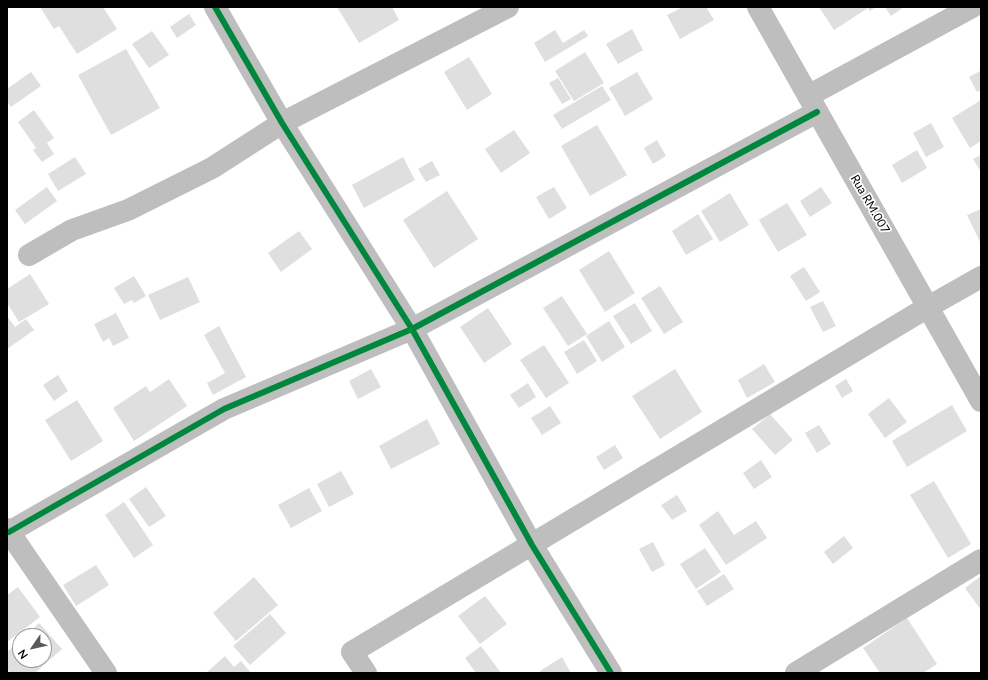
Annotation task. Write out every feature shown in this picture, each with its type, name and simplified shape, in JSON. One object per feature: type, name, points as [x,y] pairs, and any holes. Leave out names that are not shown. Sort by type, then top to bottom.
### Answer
[{"type":"street","points":[[215,7],[282,123],[412,329],[532,545],[611,673]]},
{"type":"street","points":[[29,256],[72,230],[128,210],[212,168],[282,123],[508,7]]},
{"type":"street","name":"Rua RM.007","points":[[758,7],[981,401]]},
{"type":"street","points":[[106,673],[8,530],[224,410],[412,329],[813,104],[972,7]]},
{"type":"street","points":[[366,673],[352,652],[928,307],[981,277]]},
{"type":"street","points":[[796,673],[981,560]]},
{"type":"building","points":[[40,7],[103,7],[117,29],[77,54],[59,26],[54,29]]},
{"type":"building","points":[[337,7],[392,7],[399,20],[359,43]]},
{"type":"building","points":[[683,7],[706,7],[714,20],[680,39],[667,15]]},
{"type":"building","points":[[819,7],[876,7],[870,11],[868,8],[834,30]]},
{"type":"building","points":[[885,7],[904,7],[891,16]]},
{"type":"building","points":[[189,14],[196,25],[177,38],[170,27]]},
{"type":"building","points":[[632,29],[643,50],[618,64],[606,44]]},
{"type":"building","points":[[555,30],[563,43],[584,30],[588,36],[545,62],[534,43]]},
{"type":"building","points":[[152,31],[169,55],[149,68],[132,44]]},
{"type":"building","points":[[126,49],[160,108],[111,135],[78,75]]},
{"type":"building","points":[[585,52],[604,83],[574,101],[555,71]]},
{"type":"building","points":[[469,57],[492,94],[467,110],[444,72]]},
{"type":"building","points":[[980,71],[981,90],[977,92],[969,77]]},
{"type":"building","points":[[31,72],[41,86],[11,107],[7,101],[7,89]]},
{"type":"building","points":[[637,72],[653,99],[625,116],[609,88]]},
{"type":"building","points":[[558,78],[571,99],[562,104],[549,83]]},
{"type":"building","points":[[602,86],[611,100],[562,129],[553,115]]},
{"type":"building","points":[[981,100],[981,141],[970,148],[952,118]]},
{"type":"building","points":[[34,110],[54,138],[47,143],[54,154],[42,162],[33,150],[36,148],[18,122]]},
{"type":"building","points":[[931,123],[944,147],[926,157],[913,133]]},
{"type":"building","points":[[597,125],[627,175],[590,196],[561,146]]},
{"type":"building","points":[[514,130],[530,153],[501,173],[485,149]]},
{"type":"building","points":[[657,140],[666,156],[653,164],[644,148]]},
{"type":"building","points":[[917,150],[927,168],[902,183],[892,165]]},
{"type":"building","points":[[981,155],[981,172],[973,159]]},
{"type":"building","points":[[75,157],[86,174],[58,191],[48,174]]},
{"type":"building","points":[[403,157],[415,180],[364,208],[352,185]]},
{"type":"building","points":[[432,161],[440,175],[426,182],[418,169]]},
{"type":"building","points":[[47,187],[57,201],[25,224],[15,210]]},
{"type":"building","points":[[554,187],[567,208],[549,219],[536,197]]},
{"type":"building","points":[[821,187],[832,203],[810,217],[800,201]]},
{"type":"building","points":[[447,191],[478,239],[434,268],[403,220]]},
{"type":"building","points":[[730,193],[749,225],[720,242],[701,211]]},
{"type":"building","points":[[787,203],[807,235],[778,252],[759,220]]},
{"type":"building","points":[[981,209],[981,244],[967,215]]},
{"type":"building","points":[[698,214],[713,239],[686,255],[672,231]]},
{"type":"building","points":[[299,231],[312,249],[281,272],[268,253]]},
{"type":"building","points":[[609,251],[635,293],[605,312],[579,270]]},
{"type":"building","points":[[804,267],[820,292],[806,301],[790,276]]},
{"type":"building","points":[[30,274],[49,304],[19,322],[7,303],[7,289]]},
{"type":"building","points":[[134,276],[146,296],[134,303],[132,300],[124,304],[114,288]]},
{"type":"building","points":[[188,277],[200,302],[160,320],[148,295]]},
{"type":"building","points":[[660,286],[683,322],[664,334],[641,298]]},
{"type":"building","points":[[562,296],[587,334],[568,346],[543,308]]},
{"type":"building","points":[[823,301],[836,326],[823,332],[810,307]]},
{"type":"building","points":[[635,303],[652,331],[631,344],[613,316]]},
{"type":"building","points":[[488,308],[512,344],[484,363],[460,327]]},
{"type":"building","points":[[116,313],[129,338],[113,346],[109,338],[103,342],[94,324]]},
{"type":"building","points":[[7,316],[15,327],[26,319],[34,330],[7,349]]},
{"type":"building","points":[[609,321],[625,347],[602,362],[586,336]]},
{"type":"building","points":[[219,326],[246,377],[213,395],[207,383],[225,373],[204,335]]},
{"type":"building","points":[[584,340],[597,361],[577,374],[564,352]]},
{"type":"building","points":[[544,345],[569,383],[546,398],[520,360]]},
{"type":"building","points":[[764,364],[775,382],[747,398],[738,380]]},
{"type":"building","points":[[371,369],[381,387],[358,399],[349,381]]},
{"type":"building","points":[[675,369],[702,412],[660,439],[632,396]]},
{"type":"building","points":[[58,375],[68,391],[54,401],[43,385]]},
{"type":"building","points":[[169,379],[187,406],[134,441],[113,408],[146,386],[150,392]]},
{"type":"building","points":[[846,379],[853,391],[842,398],[835,386]]},
{"type":"building","points":[[528,383],[536,397],[519,408],[510,395]]},
{"type":"building","points":[[889,398],[907,422],[885,438],[868,414]]},
{"type":"building","points":[[77,400],[103,441],[71,461],[45,420]]},
{"type":"building","points":[[952,405],[967,431],[907,467],[892,441]]},
{"type":"building","points":[[550,406],[561,423],[542,435],[531,418]]},
{"type":"building","points":[[770,414],[793,440],[775,455],[752,429]]},
{"type":"building","points":[[427,419],[440,444],[391,469],[379,446]]},
{"type":"building","points":[[819,425],[831,444],[817,453],[805,433]]},
{"type":"building","points":[[615,445],[623,458],[604,470],[596,457]]},
{"type":"building","points":[[761,460],[772,477],[754,489],[743,473]]},
{"type":"building","points":[[341,471],[354,494],[329,507],[317,484]]},
{"type":"building","points":[[934,481],[971,544],[948,558],[910,495]]},
{"type":"building","points":[[146,487],[166,516],[149,527],[129,499]]},
{"type":"building","points":[[309,488],[322,511],[291,528],[278,505]]},
{"type":"building","points":[[677,495],[687,511],[672,520],[661,505]]},
{"type":"building","points":[[124,502],[153,545],[134,558],[105,515]]},
{"type":"building","points":[[718,511],[734,535],[756,521],[767,538],[726,565],[699,525]]},
{"type":"building","points":[[844,536],[853,548],[833,564],[824,552]]},
{"type":"building","points":[[653,542],[665,565],[652,572],[639,549]]},
{"type":"building","points":[[705,548],[721,572],[696,589],[680,564]]},
{"type":"building","points":[[96,565],[109,585],[76,606],[63,585]]},
{"type":"building","points":[[724,574],[734,589],[707,606],[697,591]]},
{"type":"building","points":[[981,576],[981,610],[965,588]]},
{"type":"building","points":[[254,577],[278,605],[236,641],[213,613]]},
{"type":"building","points":[[18,587],[40,617],[25,628],[12,628],[12,638],[7,642],[7,595]]},
{"type":"building","points":[[485,596],[507,624],[480,644],[458,616]]},
{"type":"building","points":[[270,614],[286,633],[250,665],[233,646]]},
{"type":"building","points":[[907,618],[937,664],[923,673],[880,673],[863,648]]},
{"type":"building","points":[[39,623],[43,628],[34,628]]},
{"type":"building","points":[[52,638],[62,649],[52,658]]},
{"type":"building","points":[[481,646],[501,673],[476,673],[465,658]]},
{"type":"building","points":[[12,647],[12,668],[41,668],[35,673],[10,673],[7,669],[7,652]]},
{"type":"building","points":[[225,656],[234,667],[241,661],[251,673],[206,673]]},
{"type":"building","points":[[562,657],[571,673],[541,673],[540,671]]},
{"type":"cycle path","points":[[215,7],[282,123],[412,329],[532,545],[611,673]]},
{"type":"cycle path","points":[[9,532],[224,409],[412,329],[817,112]]}]
